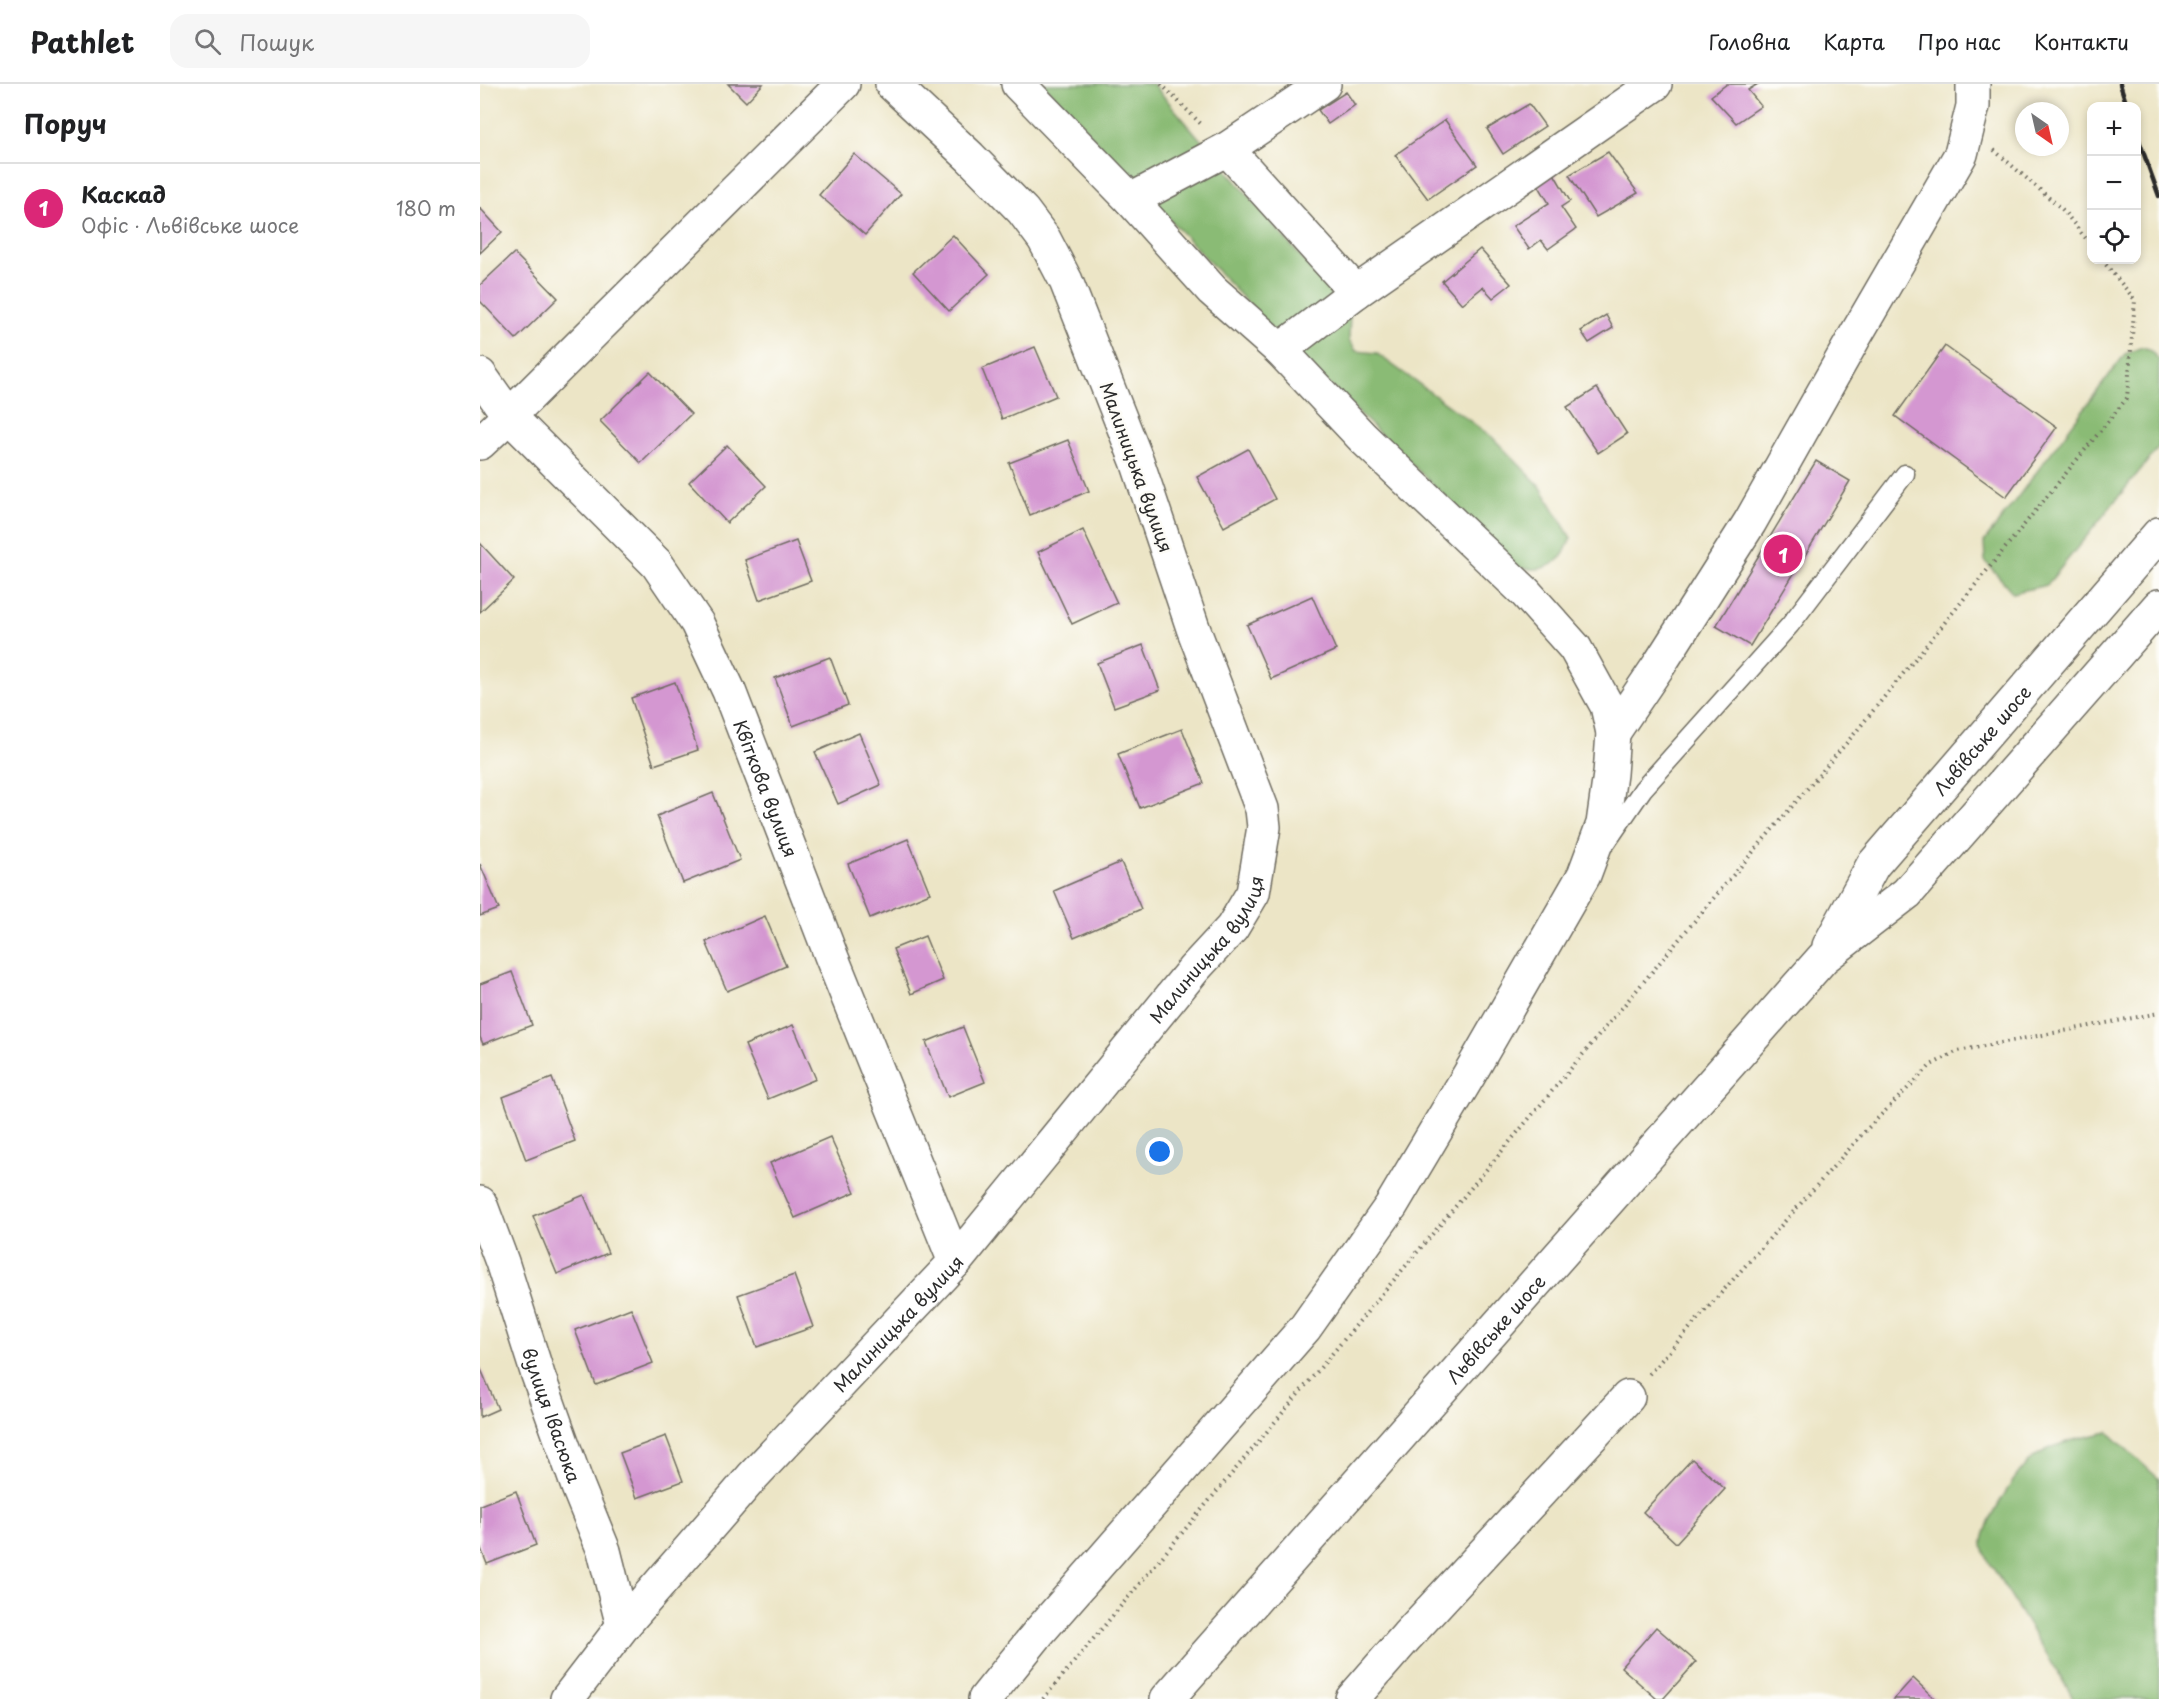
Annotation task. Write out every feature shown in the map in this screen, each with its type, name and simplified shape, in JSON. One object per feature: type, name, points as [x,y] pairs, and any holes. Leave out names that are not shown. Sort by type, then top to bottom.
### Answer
[{"type":"street","points":[[480,443],[843,84]]},
{"type":"street","name":"Малиницька вулиця","points":[[567,1699],[623,1626],[753,1476],[955,1262],[1194,969],[1232,928],[1253,893],[1264,827],[1262,809],[1193,628],[1137,461],[1066,281],[1044,239],[1023,211],[970,157],[892,84]]},
{"type":"street","points":[[984,1699],[1039,1632],[1305,1328],[1391,1206],[1584,875],[1603,824],[1610,774],[1612,733],[1607,706],[1575,648],[1525,592],[1363,438],[1280,350],[1212,290],[1131,200],[1018,84]]},
{"type":"street","points":[[1131,200],[1227,150],[1324,84]]},
{"type":"street","points":[[1280,350],[1356,292],[1655,84]]},
{"type":"street","points":[[1612,733],[1659,665],[1750,522],[1961,154],[1973,106],[1972,84]]},
{"type":"street","points":[[1227,150],[1356,292]]},
{"type":"street","name":"Квіткова вулиця","points":[[480,375],[509,416],[657,564],[697,623],[729,691],[832,958],[955,1262]]},
{"type":"street","name":"Львівське шосе","points":[[1823,958],[1873,865],[2159,534]]},
{"type":"street","name":"Львівське шосе","points":[[1167,1699],[1823,958],[1907,893],[2159,606]]},
{"type":"street","name":"вулиця Івасюка","points":[[480,1203],[502,1262],[538,1375],[578,1487],[604,1551],[623,1626]]},
{"type":"street","points":[[1352,1699],[1407,1636],[1628,1397]]},
{"type":"lane","points":[[1584,875],[1643,789],[1790,625],[1905,474]]},
{"type":"path","points":[[1161,84],[1227,150]]},
{"type":"path","points":[[1968,127],[2062,209],[2087,241]]},
{"type":"path","points":[[1042,1699],[1723,887],[1855,733],[2127,398],[2135,300],[2105,264]]},
{"type":"path","points":[[1628,1397],[1866,1130],[1931,1065],[1958,1052],[2159,1013]]},
{"type":"green space","points":[[1043,84],[1153,84],[1324,284],[1350,311],[1349,340],[1356,351],[1376,353],[1492,437],[1540,486],[1571,538],[1562,556],[1547,567],[1530,569],[1518,567],[1273,330]]},
{"type":"green space","points":[[2142,347],[2149,349],[2159,360],[2159,447],[2047,585],[2013,593],[1985,561],[1984,542],[2125,354]]},
{"type":"green space","points":[[2108,1432],[2159,1479],[2159,1699],[2074,1699],[1988,1560],[1983,1546],[1985,1533],[1995,1510],[2026,1464],[2041,1453],[2060,1444]]},
{"type":"building","points":[[728,84],[763,84],[746,102]]},
{"type":"building","points":[[1727,84],[1758,84],[1748,90],[1761,106],[1736,123],[1711,96]]},
{"type":"building","points":[[1346,92],[1355,105],[1328,124],[1318,110]]},
{"type":"building","points":[[1529,104],[1545,126],[1503,154],[1487,129]]},
{"type":"building","points":[[1445,120],[1477,165],[1428,199],[1395,155]]},
{"type":"building","points":[[1608,152],[1638,193],[1596,217],[1569,175]]},
{"type":"building","points":[[854,154],[901,194],[865,235],[819,195]]},
{"type":"building","points":[[1553,172],[1570,201],[1561,207],[1576,229],[1548,249],[1541,240],[1529,249],[1513,226],[1549,203],[1537,183]]},
{"type":"building","points":[[480,208],[502,232],[480,253]]},
{"type":"building","points":[[953,235],[989,274],[949,311],[913,272]]},
{"type":"building","points":[[1480,249],[1511,284],[1493,298],[1483,287],[1462,304],[1442,281]]},
{"type":"building","points":[[514,253],[558,298],[516,339],[480,301],[480,285]]},
{"type":"building","points":[[1606,315],[1613,328],[1589,343],[1581,331]]},
{"type":"building","points":[[1945,346],[2057,427],[2006,497],[1895,416]]},
{"type":"building","points":[[1035,347],[1056,396],[1002,419],[982,369]]},
{"type":"building","points":[[650,372],[691,414],[641,463],[600,421]]},
{"type":"building","points":[[1597,388],[1627,434],[1598,453],[1567,407]]},
{"type":"building","points":[[1068,440],[1089,491],[1030,515],[1009,463]]},
{"type":"building","points":[[727,445],[766,486],[727,523],[689,482]]},
{"type":"building","points":[[1248,449],[1275,499],[1224,527],[1197,477]]},
{"type":"building","points":[[1816,461],[1850,481],[1750,646],[1716,626]]},
{"type":"building","points":[[1083,530],[1117,603],[1072,624],[1038,552]]},
{"type":"building","points":[[796,541],[811,581],[759,600],[745,560]]},
{"type":"building","points":[[480,543],[514,580],[480,612]]},
{"type":"building","points":[[1312,596],[1336,650],[1271,679],[1247,625]]},
{"type":"building","points":[[1143,645],[1160,690],[1114,707],[1097,663]]},
{"type":"building","points":[[830,657],[848,705],[793,726],[775,678]]},
{"type":"building","points":[[675,682],[698,750],[654,765],[631,698]]},
{"type":"building","points":[[1182,729],[1204,783],[1140,808],[1118,754]]},
{"type":"building","points":[[859,733],[881,785],[838,804],[815,752]]},
{"type":"building","points":[[713,793],[740,860],[683,883],[657,816]]},
{"type":"building","points":[[908,839],[930,893],[870,918],[848,864]]},
{"type":"building","points":[[1121,862],[1141,909],[1074,938],[1054,891]]},
{"type":"building","points":[[480,864],[499,909],[480,916]]},
{"type":"building","points":[[765,916],[786,966],[727,991],[706,942]]},
{"type":"building","points":[[925,936],[943,980],[911,994],[893,949]]},
{"type":"building","points":[[512,972],[532,1025],[483,1044],[480,1037],[480,984]]},
{"type":"building","points":[[793,1025],[816,1079],[768,1099],[745,1045]]},
{"type":"building","points":[[963,1027],[985,1082],[948,1097],[926,1042]]},
{"type":"building","points":[[552,1078],[575,1141],[526,1160],[503,1097]]},
{"type":"building","points":[[830,1137],[855,1192],[795,1218],[770,1163]]},
{"type":"building","points":[[584,1195],[608,1253],[557,1274],[533,1216]]},
{"type":"building","points":[[794,1275],[813,1327],[757,1347],[738,1295]]},
{"type":"building","points":[[631,1308],[653,1363],[596,1385],[575,1330]]},
{"type":"building","points":[[480,1367],[498,1409],[480,1417]]},
{"type":"building","points":[[666,1436],[683,1481],[637,1498],[620,1453]]},
{"type":"building","points":[[1692,1459],[1725,1489],[1676,1543],[1643,1512]]},
{"type":"building","points":[[516,1491],[536,1545],[487,1564],[480,1546],[480,1505]]},
{"type":"building","points":[[1656,1627],[1696,1662],[1663,1699],[1657,1699],[1621,1667]]},
{"type":"building","points":[[1913,1678],[1935,1699],[1894,1699]]},
{"type":"railway","points":[[2120,84],[2126,102]]},
{"type":"railway","points":[[2141,146],[2159,196]]},
{"type":"place","name":"Каскад","points":[[1783,554]]}]
